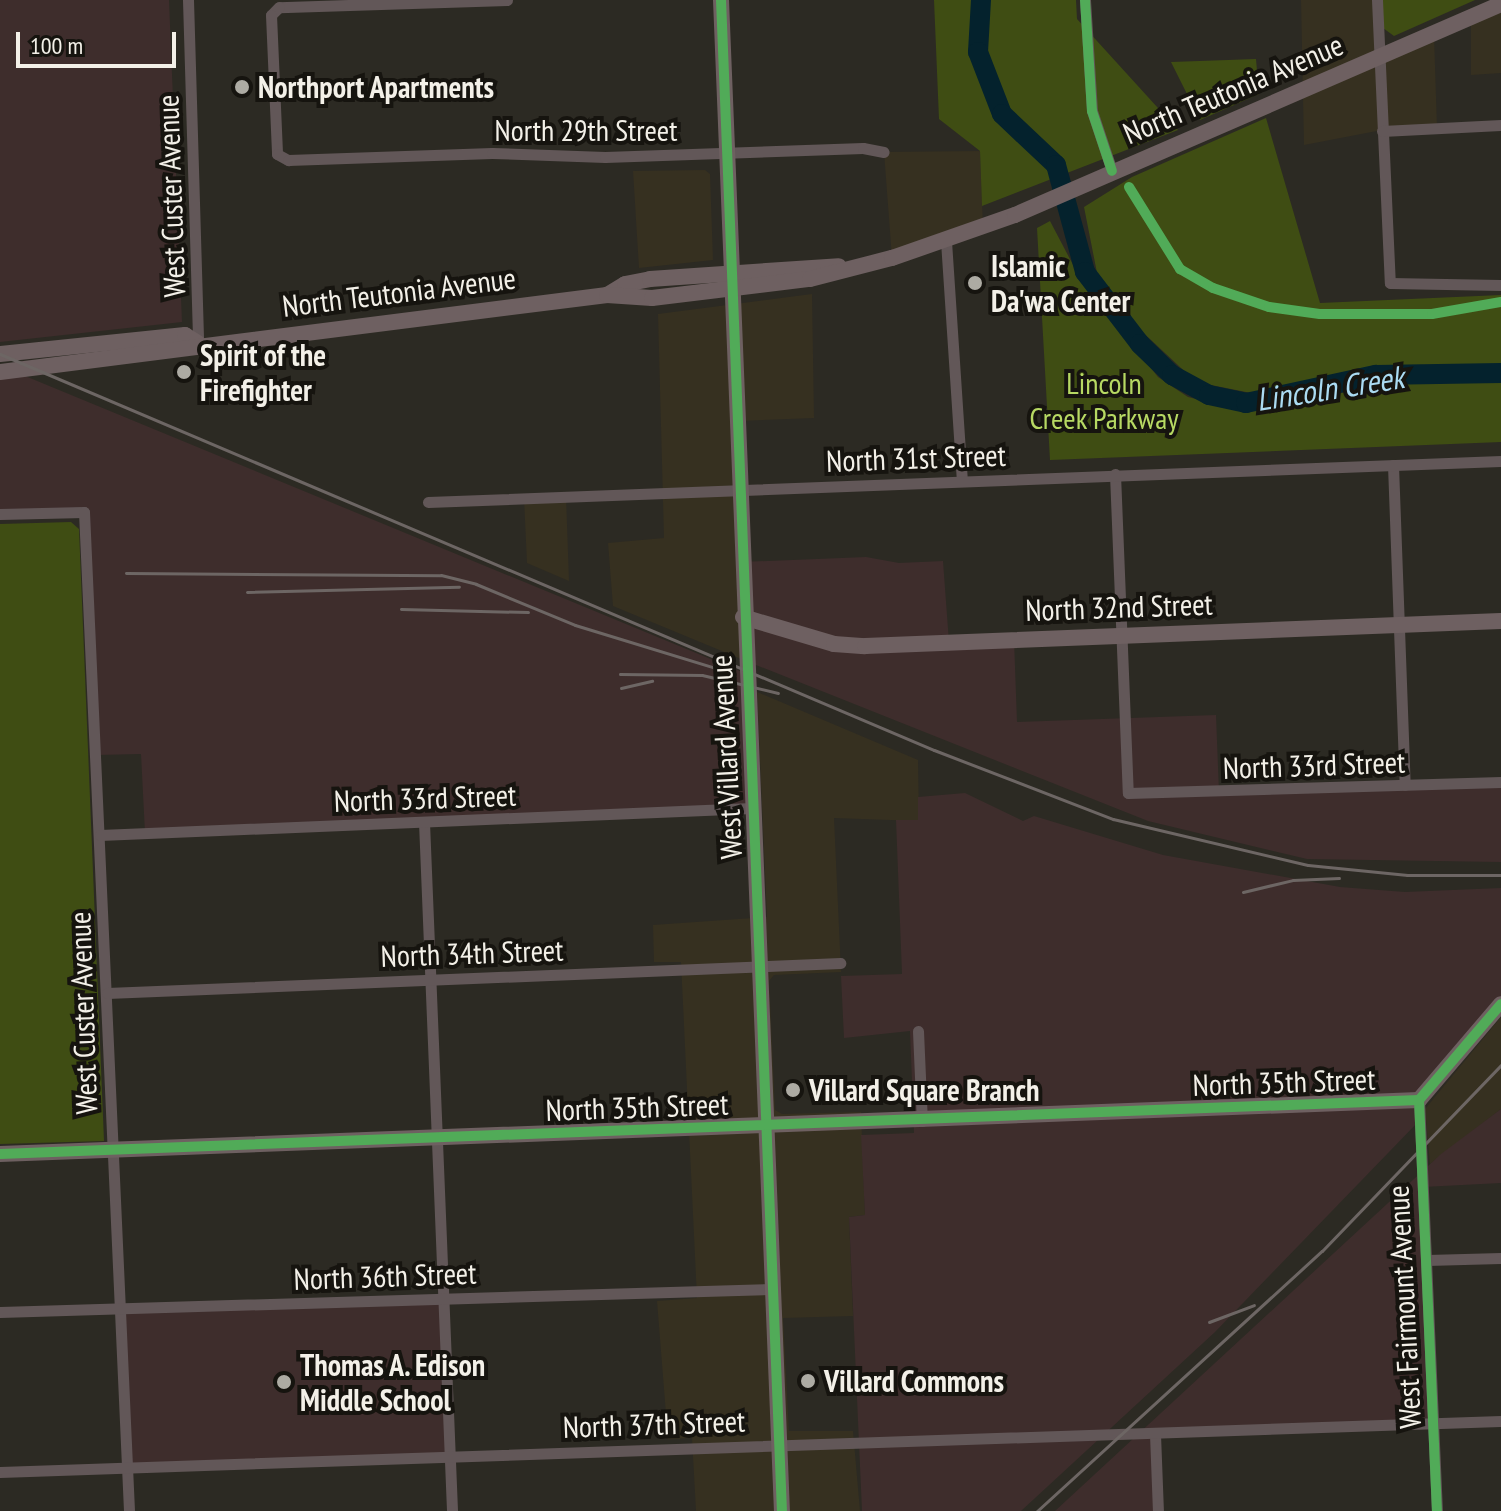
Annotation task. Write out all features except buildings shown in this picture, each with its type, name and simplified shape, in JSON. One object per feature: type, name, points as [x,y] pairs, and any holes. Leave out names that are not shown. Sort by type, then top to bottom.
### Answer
[{"type":"street","name":"West Custer Avenue","points":[[188,0],[198,343]]},
{"type":"street","name":"North 29th Street","points":[[507,0],[279,7],[271,15],[277,154],[288,160],[492,153],[726,154],[863,148],[884,152]]},
{"type":"street","name":"West Villard Avenue","points":[[721,0],[743,617],[782,1511]]},
{"type":"street","points":[[1085,0],[1092,111],[1108,173]]},
{"type":"street","points":[[1377,0],[1387,274],[1390,283],[1398,287],[1501,285]]},
{"type":"street","name":"North Teutonia Avenue","points":[[0,372],[185,352],[198,343],[607,295],[627,300],[810,279],[946,241],[1015,215],[1501,4]]},
{"type":"street","points":[[1382,131],[1501,125]]},
{"type":"street","points":[[946,241],[962,480]]},
{"type":"street","name":"North Teutonia Avenue","points":[[607,295],[625,284],[731,271],[849,267]]},
{"type":"street","name":"North Teutonia Avenue","points":[[0,354],[185,335],[198,343]]},
{"type":"street","name":"North 31st Street","points":[[428,502],[1501,461]]},
{"type":"street","points":[[1393,465],[1405,785]]},
{"type":"street","points":[[1115,474],[1120,635]]},
{"type":"street","name":"West Custer Avenue","points":[[0,514],[84,512],[129,1511]]},
{"type":"street","name":"North 32nd Street","points":[[743,617],[834,644],[865,646],[1501,621]]},
{"type":"street","name":"North 33rd Street","points":[[1120,635],[1128,793],[1501,782]]},
{"type":"street","name":"North 33rd Street","points":[[100,835],[752,808]]},
{"type":"street","points":[[424,822],[452,1511]]},
{"type":"street","name":"North 34th Street","points":[[107,993],[840,963]]},
{"type":"street","points":[[1419,1100],[1501,1004]]},
{"type":"street","points":[[918,1031],[922,1121]]},
{"type":"street","name":"North 35th Street","points":[[0,1154],[1419,1100]]},
{"type":"street","name":"West Fairmount Avenue","points":[[1419,1100],[1437,1511]]},
{"type":"street","points":[[1427,1260],[1501,1258]]},
{"type":"street","name":"North 36th Street","points":[[0,1312],[772,1289]]},
{"type":"street","name":"North 37th Street","points":[[0,1472],[779,1443],[1155,1434],[1501,1421]]},
{"type":"street","points":[[1155,1434],[1158,1511]]},
{"type":"shaded area","points":[[0,0],[169,0],[182,322],[0,342]]},
{"type":"shaded area","points":[[1301,0],[1377,0],[1380,57],[1434,35],[1437,128],[1382,130],[1304,145]]},
{"type":"shaded area","points":[[1501,4],[1501,73],[1471,75],[1471,18]]},
{"type":"shaded area","points":[[980,151],[983,227],[892,258],[884,152]]},
{"type":"shaded area","points":[[705,170],[710,174],[713,260],[639,268],[633,171]]},
{"type":"shaded area","points":[[812,294],[814,418],[738,421],[746,661],[613,606],[608,543],[664,538],[658,314]]},
{"type":"shaded area","points":[[13,371],[747,674],[752,808],[145,833],[141,754],[96,755],[84,513],[0,514],[0,372]]},
{"type":"shaded area","points":[[566,496],[569,581],[527,563],[524,498]]},
{"type":"shaded area","points":[[866,557],[899,563],[943,561],[949,642],[1014,639],[1017,722],[1216,715],[1219,792],[1501,782],[1501,862],[1307,859],[1148,821],[746,661],[741,562]]},
{"type":"shaded area","points":[[757,692],[918,760],[919,821],[834,818],[841,972],[774,975],[769,981],[775,1110],[782,1114],[861,1112],[865,1215],[849,1217],[853,1316],[783,1318],[789,1431],[853,1431],[860,1511],[696,1511],[692,1438],[668,1439],[657,1301],[697,1298],[681,962],[654,962],[653,925],[767,917]]},
{"type":"shaded area","points":[[965,793],[1023,821],[1034,816],[1163,855],[1340,887],[1405,892],[1501,888],[1501,1004],[1419,1100],[1419,1121],[1215,1332],[1021,1511],[862,1511],[849,1217],[865,1215],[861,1135],[914,1133],[910,1031],[844,1038],[841,976],[902,974],[896,820],[918,820],[918,797]]},
{"type":"shaded area","points":[[1501,1017],[1501,1109],[1430,1164],[1425,1109]]},
{"type":"shaded area","points":[[1501,1109],[1501,1183],[1423,1187],[1433,1423],[1156,1434],[1158,1511],[1055,1511],[1441,1154]]},
{"type":"shaded area","name":"Thomas A. Edison Middle School","points":[[443,1298],[449,1455],[126,1467],[118,1308]]},
{"type":"green space","points":[[934,0],[1076,0],[1077,19],[1178,130],[982,206],[980,151],[939,119]]},
{"type":"green space","points":[[1382,0],[1475,0],[1394,36],[1383,28]]},
{"type":"green space","points":[[1256,59],[1259,94],[1200,120],[1171,62]]},
{"type":"green space","name":"Lincoln Creek Parkway","points":[[1266,118],[1320,303],[1501,295],[1501,364],[1369,369],[1251,393],[1196,382],[1135,325],[1098,278],[1084,207],[1132,177]]},
{"type":"green space","name":"Lincoln Creek Parkway","points":[[1050,221],[1081,280],[1158,377],[1188,397],[1245,411],[1390,384],[1501,382],[1501,442],[1050,460],[1037,228]]},
{"type":"green space","points":[[71,522],[79,529],[104,1141],[0,1144],[0,524]]},
{"type":"waterway","name":"Lincoln Creek","points":[[981,0],[978,52],[1002,114],[1056,165],[1085,272],[1140,344],[1172,375],[1209,395],[1246,403],[1376,375],[1501,373]]},
{"type":"railway","points":[[0,354],[934,750],[1113,819],[1308,865],[1407,875],[1501,875]]},
{"type":"railway","points":[[126,573],[441,575],[476,584],[575,625],[729,672]]},
{"type":"railway","points":[[247,592],[459,587]]},
{"type":"railway","points":[[401,609],[528,612]]},
{"type":"railway","points":[[620,674],[702,675],[778,693]]},
{"type":"railway","points":[[621,688],[652,681]]},
{"type":"railway","points":[[1243,892],[1293,880],[1339,878]]},
{"type":"railway","points":[[1037,1511],[1322,1251],[1501,1065]]},
{"type":"railway","points":[[1209,1322],[1254,1305]]},
{"type":"cycle path","points":[[721,0],[782,1511]]},
{"type":"cycle path","points":[[1085,0],[1092,111],[1112,171]]},
{"type":"cycle path","points":[[1129,187],[1180,269],[1213,288],[1269,307],[1320,314],[1432,314],[1501,302]]},
{"type":"cycle path","points":[[1419,1100],[1501,1004]]},
{"type":"cycle path","points":[[1419,1100],[1437,1511]]},
{"type":"cycle path","points":[[0,1154],[1419,1100]]},
{"type":"place","name":"Northport Apartments","points":[[242,87]]},
{"type":"place","name":"Islamic Da'wa Center","points":[[975,283]]},
{"type":"place","name":"Spirit of the Firefighter","points":[[184,372]]},
{"type":"place","name":"Villard Square Branch","points":[[793,1090]]},
{"type":"place","name":"Villard Commons","points":[[808,1381]]},
{"type":"place","name":"Thomas A. Edison Middle School","points":[[284,1382]]}]
